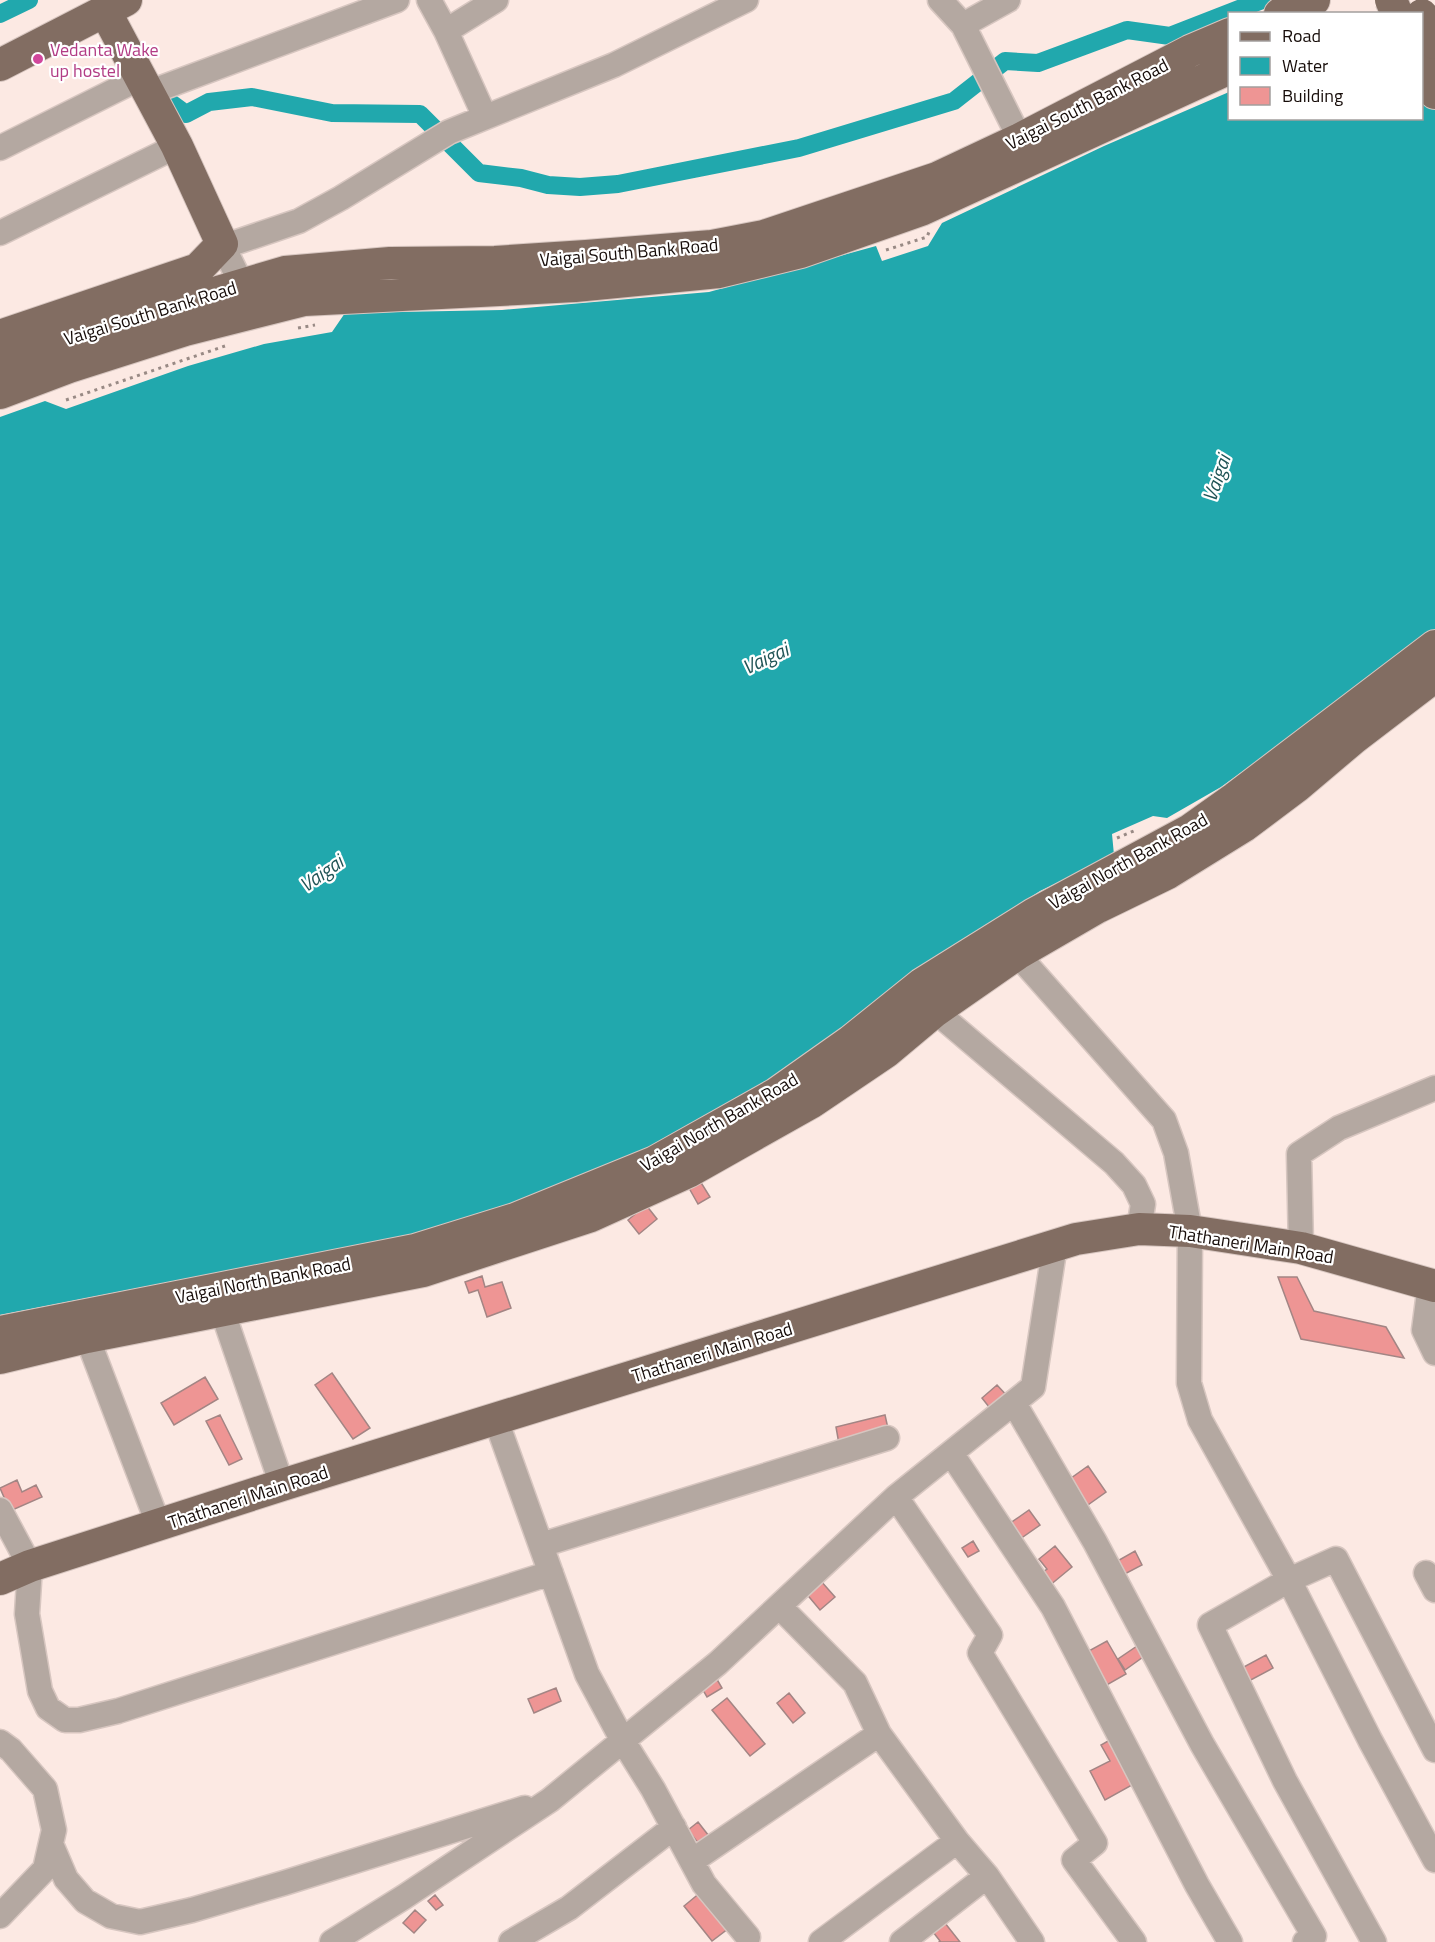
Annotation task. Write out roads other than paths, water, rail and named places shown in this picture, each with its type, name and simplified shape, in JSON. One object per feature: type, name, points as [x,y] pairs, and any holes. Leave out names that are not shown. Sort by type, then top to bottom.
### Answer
[{"type":"main road","points":[[1285,12],[1314,0]]},
{"type":"main road","points":[[1386,12],[1407,0]]},
{"type":"main road","points":[[0,336],[198,269],[222,244],[151,87],[107,4]]},
{"type":"main road","points":[[0,47],[107,4]]},
{"type":"main road","points":[[0,65],[107,4]]},
{"type":"main road","points":[[1423,18],[1435,43]]},
{"type":"main road","name":"Vaigai South Bank Road","points":[[0,362],[100,327],[285,272],[390,263],[495,262],[712,246],[765,236],[937,178],[1020,139],[1190,51],[1228,35]]},
{"type":"main road","points":[[1423,67],[1435,93]]},
{"type":"main road","name":"Vaigai South Bank Road","points":[[0,393],[69,367],[185,330],[304,300],[575,286],[719,272],[801,252],[921,210],[1228,69]]},
{"type":"main road","name":"Vaigai North Bank Road","points":[[0,1332],[415,1250],[515,1219],[655,1162],[776,1094],[851,1041],[922,984],[1024,920],[1190,830],[1236,798],[1435,646]]},
{"type":"main road","name":"Vaigai North Bank Road","points":[[0,1358],[87,1337],[423,1271],[591,1216],[688,1172],[812,1102],[886,1052],[935,1011],[1017,954],[1098,907],[1168,873],[1244,826],[1435,676]]},
{"type":"main road","name":"Thathaneri Main Road","points":[[0,1579],[30,1566],[282,1485],[1054,1245],[1139,1229],[1190,1231],[1301,1248],[1433,1285]]},
{"type":"street","points":[[0,148],[151,87],[397,0]]},
{"type":"street","points":[[429,0],[446,31],[485,117]]},
{"type":"street","points":[[446,31],[496,0]]},
{"type":"street","points":[[242,285],[222,244],[237,242],[298,220],[341,198],[440,137],[614,65],[746,0]]},
{"type":"street","points":[[940,0],[963,25],[1020,139]]},
{"type":"street","points":[[963,25],[1008,0]]},
{"type":"street","points":[[0,233],[177,146]]},
{"type":"street","points":[[1017,954],[1164,1120],[1176,1153],[1190,1231],[1189,1383],[1200,1420],[1289,1580],[1370,1740],[1435,1860]]},
{"type":"street","points":[[935,1011],[1121,1170],[1134,1185],[1143,1204],[1139,1229]]},
{"type":"street","points":[[1301,1248],[1299,1154],[1339,1128],[1435,1088]]},
{"type":"street","points":[[332,1942],[550,1800],[718,1663],[896,1497],[1033,1387],[1054,1245]]},
{"type":"street","points":[[1433,1285],[1424,1330],[1435,1353]]},
{"type":"street","points":[[222,1310],[282,1485]]},
{"type":"street","points":[[87,1337],[159,1526]]},
{"type":"street","points":[[1014,1403],[1095,1542],[1202,1744],[1314,1936],[1305,1942]]},
{"type":"street","points":[[496,1420],[587,1674],[704,1884],[747,1940]]},
{"type":"street","points":[[541,1545],[887,1438]]},
{"type":"street","points":[[951,1453],[1053,1607],[1197,1885],[1230,1942]]},
{"type":"street","points":[[896,1497],[990,1635],[980,1653],[1095,1843],[1074,1860],[1134,1942]]},
{"type":"street","points":[[0,1510],[30,1566],[27,1614],[40,1691],[48,1708],[65,1720],[79,1720],[118,1711],[550,1573]]},
{"type":"street","points":[[1374,1942],[1285,1781],[1210,1625],[1289,1580],[1336,1559],[1428,1720],[1435,1750]]},
{"type":"street","points":[[779,1606],[855,1683],[879,1734],[957,1841],[987,1876],[1032,1942]]},
{"type":"street","points":[[692,1861],[879,1734]]},
{"type":"street","points":[[0,1742],[11,1750],[45,1789],[54,1830],[45,1869],[0,1916]]},
{"type":"street","points":[[51,1844],[66,1879],[85,1901],[111,1916],[141,1922],[192,1910],[273,1886],[550,1800]]},
{"type":"street","points":[[511,1942],[569,1908],[674,1827]]},
{"type":"street","points":[[821,1942],[957,1841]]},
{"type":"street","points":[[902,1942],[987,1876]]},
{"type":"water","name":"Vaigai","points":[[1435,22],[1435,633],[1221,787],[1167,818],[1153,816],[1112,834],[1114,855],[1040,891],[916,972],[852,1022],[772,1079],[637,1155],[505,1207],[420,1233],[0,1315],[0,417],[45,401],[66,409],[188,366],[264,344],[332,332],[345,313],[502,310],[709,292],[876,246],[882,261],[928,246],[942,223],[1104,146],[1228,92],[1228,120],[1423,120],[1423,28]]},
{"type":"waterway","points":[[0,14],[29,0]]},
{"type":"waterway","points":[[1231,12],[1262,0]]},
{"type":"waterway","points":[[157,88],[160,95],[186,114],[209,102],[252,97],[332,113],[420,114],[479,173],[521,178],[548,185],[580,187],[618,184],[799,148],[954,101],[1005,61],[1038,63],[1127,30],[1170,36],[1228,13]]},
{"type":"place","name":"Vedanta Wake up hostel","points":[[38,59]]}]
